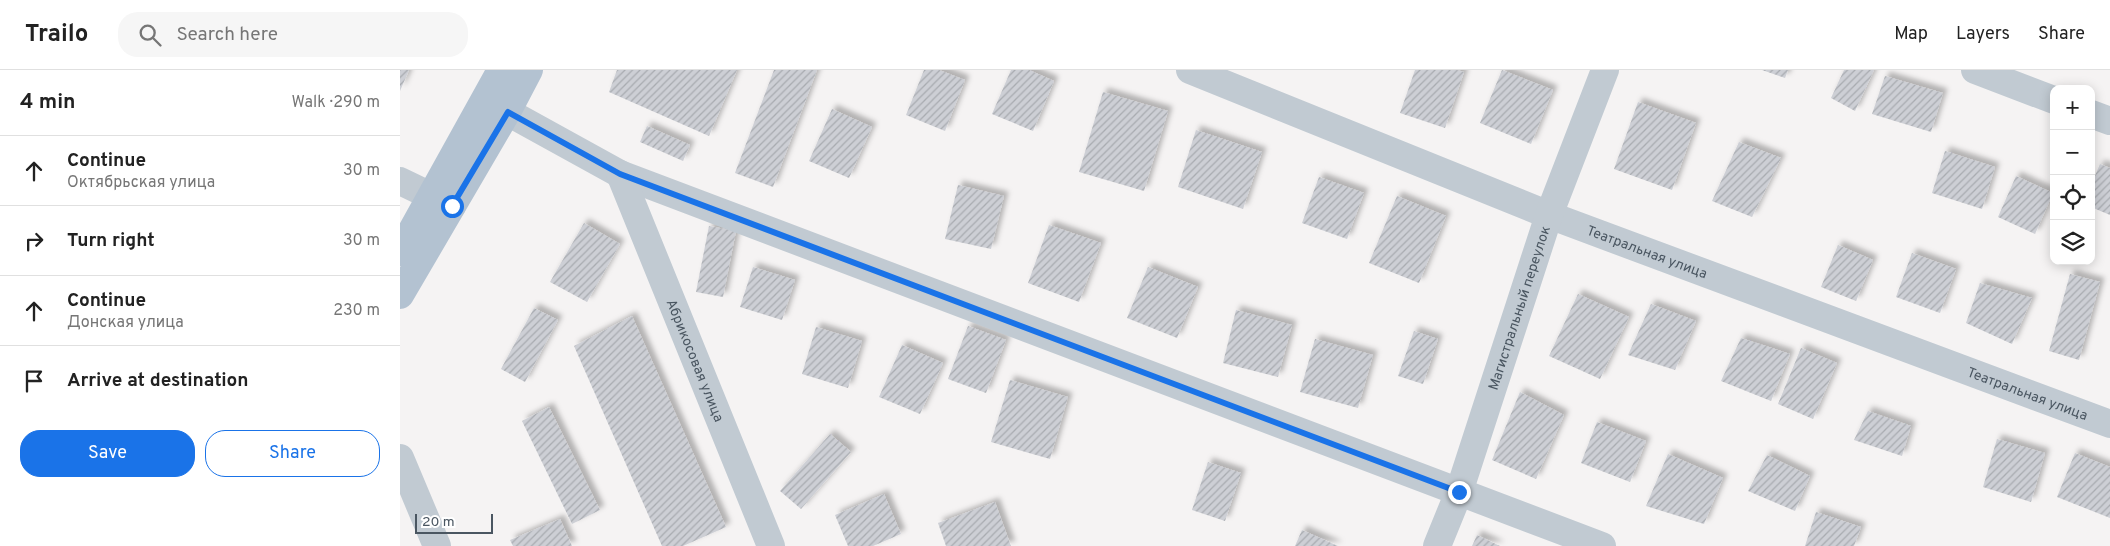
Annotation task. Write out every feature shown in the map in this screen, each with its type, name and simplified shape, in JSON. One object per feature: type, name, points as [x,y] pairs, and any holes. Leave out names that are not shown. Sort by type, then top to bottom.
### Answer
[{"type":"main road","points":[[497,106],[501,70]]},
{"type":"main road","points":[[400,294],[442,201],[497,106],[529,70]]},
{"type":"main road","points":[[400,252],[442,201]]},
{"type":"street","name":"Театральная улица","points":[[1190,70],[1549,215],[2110,424]]},
{"type":"street","name":"Магистральный переулок","points":[[1438,546],[1459,492],[1549,215],[1605,70]]},
{"type":"street","points":[[1975,70],[2050,98]]},
{"type":"street","points":[[497,106],[620,174],[1602,546]]},
{"type":"street","points":[[2095,115],[2110,121]]},
{"type":"street","name":"Абрикосовая улица","points":[[620,174],[771,546]]},
{"type":"street","points":[[400,181],[442,201]]},
{"type":"street","points":[[400,458],[437,546]]},
{"type":"building","points":[[400,70],[409,70],[400,91]]},
{"type":"building","points":[[617,70],[737,70],[709,136],[609,92]]},
{"type":"building","points":[[774,70],[817,70],[773,187],[735,173]]},
{"type":"building","points":[[924,70],[939,70],[965,80],[945,131],[906,115]]},
{"type":"building","points":[[1011,70],[1029,70],[1054,81],[1033,131],[992,114]]},
{"type":"building","points":[[1415,70],[1457,70],[1464,72],[1445,128],[1400,113]]},
{"type":"building","points":[[1502,70],[1553,90],[1531,144],[1480,123]]},
{"type":"building","points":[[1762,70],[1788,70],[1785,78]]},
{"type":"building","points":[[1844,70],[1874,70],[1855,111],[1831,98]]},
{"type":"building","points":[[1885,76],[1943,93],[1931,132],[1872,114]]},
{"type":"building","points":[[1103,92],[1168,111],[1144,191],[1079,172]]},
{"type":"building","points":[[1638,102],[1696,123],[1672,190],[1614,169]]},
{"type":"building","points":[[832,109],[872,127],[849,178],[809,161]]},
{"type":"building","points":[[647,126],[690,145],[683,161],[640,142]]},
{"type":"building","points":[[1196,130],[1262,152],[1243,209],[1178,187]]},
{"type":"building","points":[[1739,142],[1781,158],[1752,217],[1712,201]]},
{"type":"building","points":[[1945,151],[1995,167],[1982,209],[1932,193]]},
{"type":"building","points":[[2100,164],[2110,168],[2110,215],[2095,209],[2095,176]]},
{"type":"building","points":[[2016,176],[2050,192],[2050,200],[2035,234],[1998,217]]},
{"type":"building","points":[[1319,177],[1364,193],[1347,239],[1302,223]]},
{"type":"building","points":[[958,185],[1004,196],[991,249],[945,239]]},
{"type":"building","points":[[1397,196],[1446,216],[1419,283],[1369,263]]},
{"type":"building","points":[[584,223],[620,244],[587,302],[550,282]]},
{"type":"building","points":[[1049,225],[1101,243],[1079,302],[1028,283]]},
{"type":"building","points":[[709,226],[736,231],[723,297],[696,292]]},
{"type":"building","points":[[1838,245],[1873,260],[1856,301],[1821,287]]},
{"type":"building","points":[[1912,253],[1956,269],[1940,313],[1896,297]]},
{"type":"building","points":[[753,267],[795,280],[782,320],[740,307]]},
{"type":"building","points":[[1148,267],[1198,287],[1177,338],[1127,318]]},
{"type":"building","points":[[2070,274],[2100,282],[2079,360],[2049,351]]},
{"type":"building","points":[[1980,283],[2032,298],[2012,344],[1966,323]]},
{"type":"building","points":[[1578,294],[1629,317],[1600,379],[1549,356]]},
{"type":"building","points":[[1651,304],[1696,321],[1675,370],[1628,355]]},
{"type":"building","points":[[534,308],[558,320],[525,382],[501,369]]},
{"type":"building","points":[[1236,310],[1292,325],[1278,377],[1223,363]]},
{"type":"building","points":[[632,316],[726,527],[683,546],[662,546],[574,346]]},
{"type":"building","points":[[968,326],[1006,340],[986,393],[948,379]]},
{"type":"building","points":[[816,327],[862,341],[848,388],[802,374]]},
{"type":"building","points":[[1414,331],[1438,339],[1423,384],[1398,376]]},
{"type":"building","points":[[1741,338],[1790,354],[1771,401],[1721,381]]},
{"type":"building","points":[[1315,339],[1373,355],[1358,408],[1300,392]]},
{"type":"building","points":[[902,345],[943,363],[920,414],[879,397]]},
{"type":"building","points":[[1801,348],[1837,363],[1813,419],[1778,404]]},
{"type":"building","points":[[1010,380],[1068,397],[1050,459],[991,442]]},
{"type":"building","points":[[1520,392],[1564,415],[1536,479],[1492,460]]},
{"type":"building","points":[[549,407],[600,510],[572,524],[522,421]]},
{"type":"building","points":[[1868,411],[1911,426],[1902,456],[1854,440]]},
{"type":"building","points":[[1597,422],[1646,441],[1630,482],[1581,463]]},
{"type":"building","points":[[830,434],[851,452],[801,509],[780,491]]},
{"type":"building","points":[[1997,439],[2045,453],[2031,502],[1983,487]]},
{"type":"building","points":[[2075,453],[2110,467],[2110,518],[2057,497]]},
{"type":"building","points":[[1668,454],[1723,478],[1704,524],[1646,506]]},
{"type":"building","points":[[1767,455],[1810,476],[1795,511],[1748,491]]},
{"type":"building","points":[[1208,462],[1241,473],[1225,521],[1192,510]]},
{"type":"building","points":[[884,494],[901,534],[873,546],[848,546],[835,515]]},
{"type":"building","points":[[995,502],[1011,546],[946,546],[938,523]]},
{"type":"building","points":[[1816,512],[1861,527],[1854,546],[1805,546]]},
{"type":"building","points":[[560,519],[572,546],[513,546],[510,540]]},
{"type":"building","points":[[1302,530],[1338,546],[1295,546]]},
{"type":"building","points":[[1477,535],[1500,546],[1472,546]]},
{"type":"route","points":[[452,206],[508,112],[620,174],[1459,492]]}]
